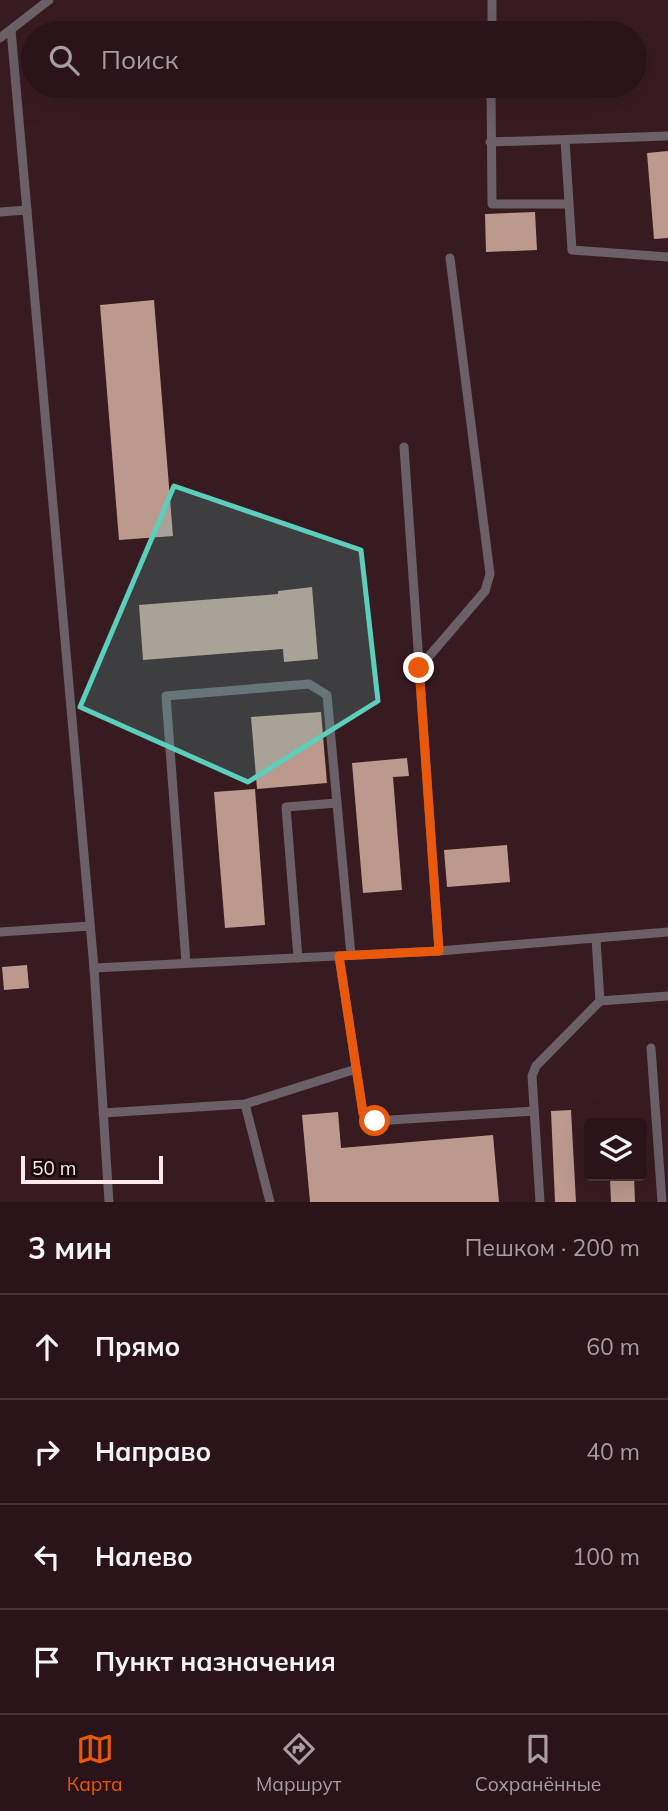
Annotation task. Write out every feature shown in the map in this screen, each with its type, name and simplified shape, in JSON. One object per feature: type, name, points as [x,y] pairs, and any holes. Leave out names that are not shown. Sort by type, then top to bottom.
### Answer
[{"type":"lane","points":[[22,21],[49,0]]},
{"type":"lane","points":[[492,0],[492,21]]},
{"type":"lane","points":[[0,38],[21,22]]},
{"type":"lane","points":[[10,30],[94,968],[109,1202]]},
{"type":"lane","points":[[491,98],[492,204],[569,204]]},
{"type":"lane","points":[[490,142],[668,136]]},
{"type":"lane","points":[[565,140],[572,250],[668,257]]},
{"type":"lane","points":[[0,212],[27,210]]},
{"type":"lane","points":[[419,668],[485,591],[490,574],[450,258]]},
{"type":"lane","points":[[404,447],[439,951]]},
{"type":"lane","points":[[186,963],[166,696],[309,684],[327,695],[351,955]]},
{"type":"lane","points":[[298,958],[286,807],[337,803]]},
{"type":"lane","points":[[0,932],[90,926]]},
{"type":"lane","points":[[94,968],[439,951],[668,932]]},
{"type":"lane","points":[[596,939],[600,1001]]},
{"type":"lane","points":[[339,956],[363,1113],[375,1121],[534,1111]]},
{"type":"lane","points":[[540,1202],[531,1076],[536,1066],[600,1001],[668,996]]},
{"type":"lane","points":[[651,1048],[662,1202]]},
{"type":"lane","points":[[103,1113],[246,1104],[356,1069]]},
{"type":"lane","points":[[246,1104],[270,1202]]},
{"type":"highlighted area","points":[[174,486],[361,550],[378,701],[248,782],[80,707]]},
{"type":"building","points":[[668,151],[668,238],[654,239],[647,153]]},
{"type":"building","points":[[535,212],[537,250],[486,252],[485,214]]},
{"type":"building","points":[[154,300],[173,536],[119,540],[100,305]]},
{"type":"building","points":[[312,587],[318,659],[284,662],[283,649],[143,660],[139,605],[278,594],[278,591]]},
{"type":"building","points":[[321,712],[327,783],[257,789],[251,717]]},
{"type":"building","points":[[407,758],[409,776],[393,777],[402,890],[363,893],[352,763]]},
{"type":"building","points":[[255,789],[265,925],[225,928],[214,792]]},
{"type":"building","points":[[507,845],[510,882],[447,887],[444,850]]},
{"type":"building","points":[[27,965],[29,988],[4,990],[2,967]]},
{"type":"building","points":[[571,1110],[576,1202],[555,1202],[551,1111]]},
{"type":"building","points":[[338,1112],[341,1148],[493,1135],[499,1202],[310,1202],[302,1115]]},
{"type":"building","points":[[610,1181],[634,1181],[635,1202],[611,1202]]},
{"type":"route","points":[[375,1121],[363,1113],[339,956],[439,951],[419,668]]}]
